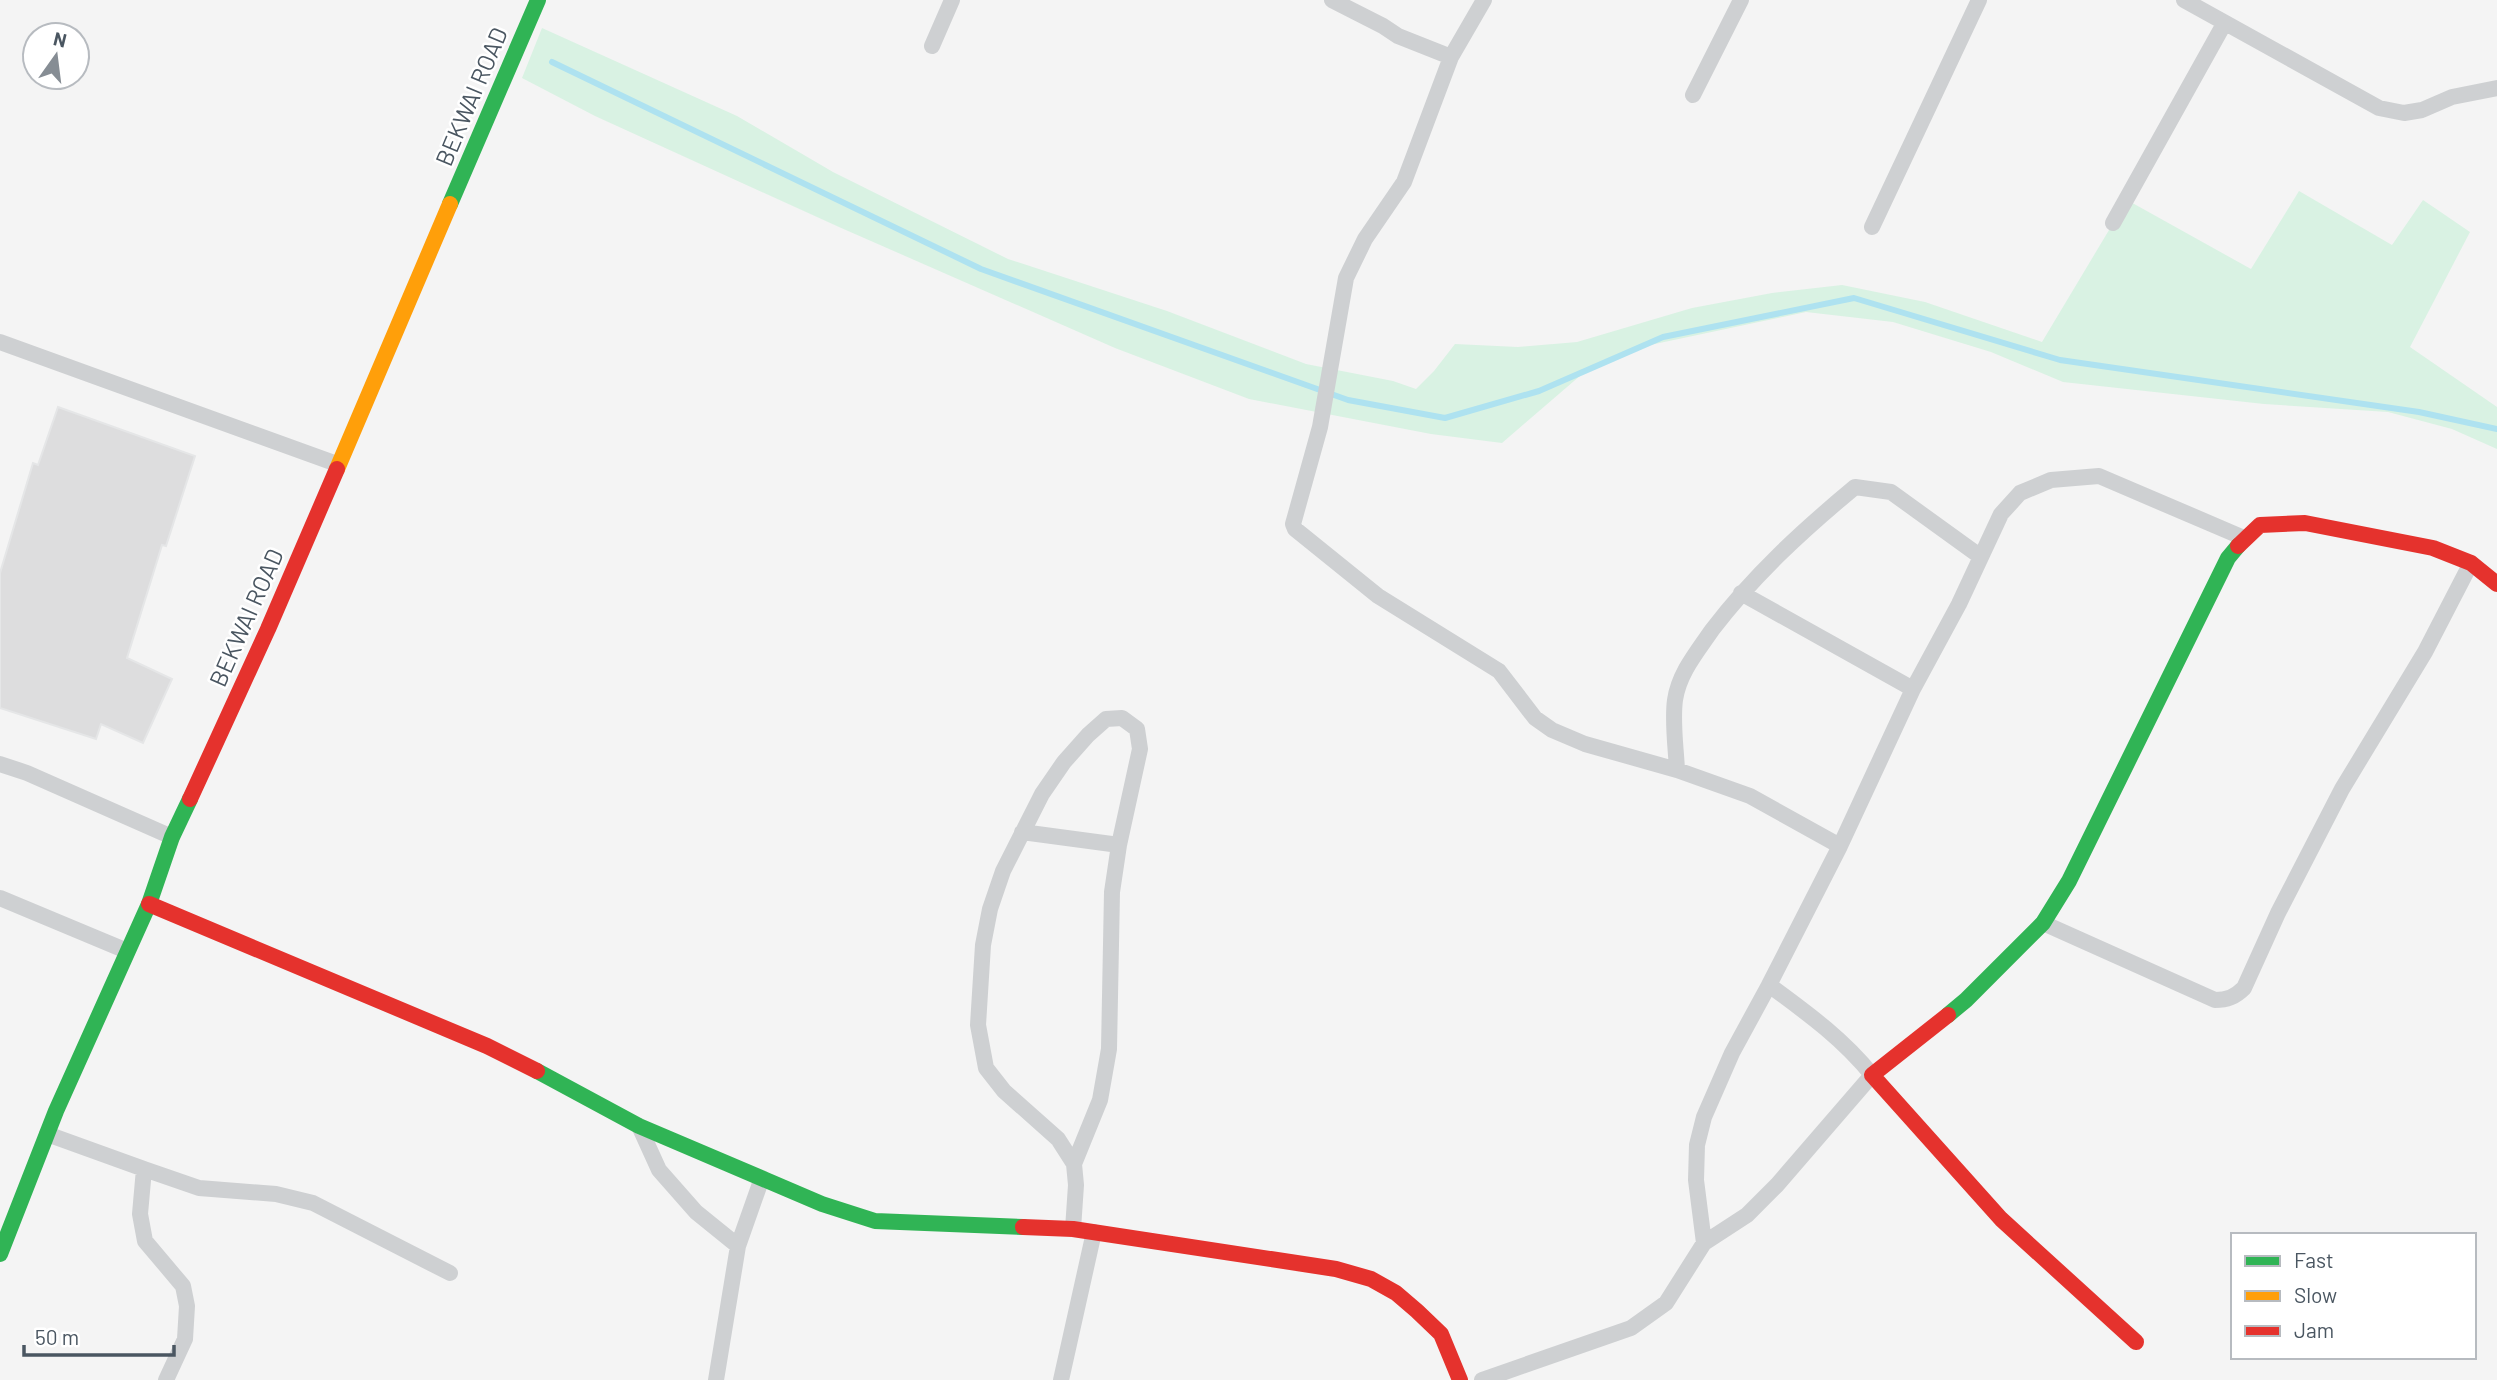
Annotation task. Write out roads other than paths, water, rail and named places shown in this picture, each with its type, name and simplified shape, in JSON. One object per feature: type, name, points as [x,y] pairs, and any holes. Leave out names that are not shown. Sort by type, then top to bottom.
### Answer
[{"type":"main road","name":"BEKWAI ROAD","points":[[0,1254],[47,1134],[149,904],[172,837],[268,629],[538,0]]},
{"type":"main road","points":[[2136,1342],[2075,1289],[2002,1219],[1871,1075],[1966,1000],[2043,923],[2069,881],[2228,558],[2244,538],[2260,525],[2305,523],[2433,548],[2471,563],[2497,584]]},
{"type":"main road","points":[[149,904],[487,1046],[639,1126],[822,1203],[875,1220],[1073,1229],[1336,1269],[1371,1279],[1396,1293],[1441,1334],[1460,1380]]},
{"type":"street","points":[[932,46],[951,0]]},
{"type":"street","points":[[1332,0],[1398,36],[1451,57]]},
{"type":"street","points":[[1484,0],[1451,57],[1404,182],[1365,239],[1346,278],[1320,427],[1293,524],[1295,529],[1378,596],[1499,671],[1535,718],[1552,730],[1585,744],[1677,770],[1750,796],[1840,846]]},
{"type":"street","points":[[1693,94],[1741,0]]},
{"type":"street","points":[[1872,227],[1979,0]]},
{"type":"street","points":[[2184,0],[2379,108],[2404,113],[2422,110],[2452,97],[2497,88]]},
{"type":"street","points":[[2113,223],[2224,24]]},
{"type":"street","points":[[0,342],[337,464]]},
{"type":"street","points":[[1704,1243],[1696,1180],[1697,1146],[1704,1118],[1732,1053],[1840,846],[1913,690],[2001,514],[2020,493],[2051,480],[2099,476],[2244,538]]},
{"type":"street","points":[[1677,770],[1675,702],[1680,682],[1691,659],[1741,593],[1810,524],[1856,487],[1891,492],[1981,557]]},
{"type":"street","points":[[2043,923],[2215,1000],[2225,1000],[2237,995],[2244,988],[2278,913],[2342,789],[2425,652],[2471,563]]},
{"type":"street","points":[[1741,593],[1913,690]]},
{"type":"street","points":[[1073,1229],[1076,1185],[1074,1164],[1058,1139],[1004,1091],[986,1068],[979,1041],[983,944],[990,909],[1003,871],[1042,794],[1064,762],[1088,735],[1106,719],[1122,718],[1137,729],[1140,749],[1119,845],[1112,892],[1109,1049],[1100,1100],[1074,1164]]},
{"type":"street","points":[[0,764],[172,837]]},
{"type":"street","points":[[1022,832],[1119,845]]},
{"type":"street","points":[[0,898],[127,951]]},
{"type":"street","points":[[1482,1380],[1631,1328],[1666,1303],[1704,1243],[1747,1215],[1777,1185],[1871,1075],[1828,1028],[1769,985]]},
{"type":"street","points":[[639,1126],[659,1170],[696,1212],[738,1246]]},
{"type":"street","points":[[47,1134],[199,1188],[276,1194],[313,1203],[450,1273]]},
{"type":"street","points":[[144,1169],[141,1214],[145,1241],[183,1286],[187,1307],[185,1339],[166,1380]]},
{"type":"street","points":[[716,1380],[738,1246],[762,1178]]},
{"type":"street","points":[[1061,1380],[1094,1232]]},
{"type":"waterway","points":[[552,62],[981,269],[1348,400],[1445,418],[1539,391],[1663,337],[1854,298],[2060,360],[2419,412],[2497,429]]}]
